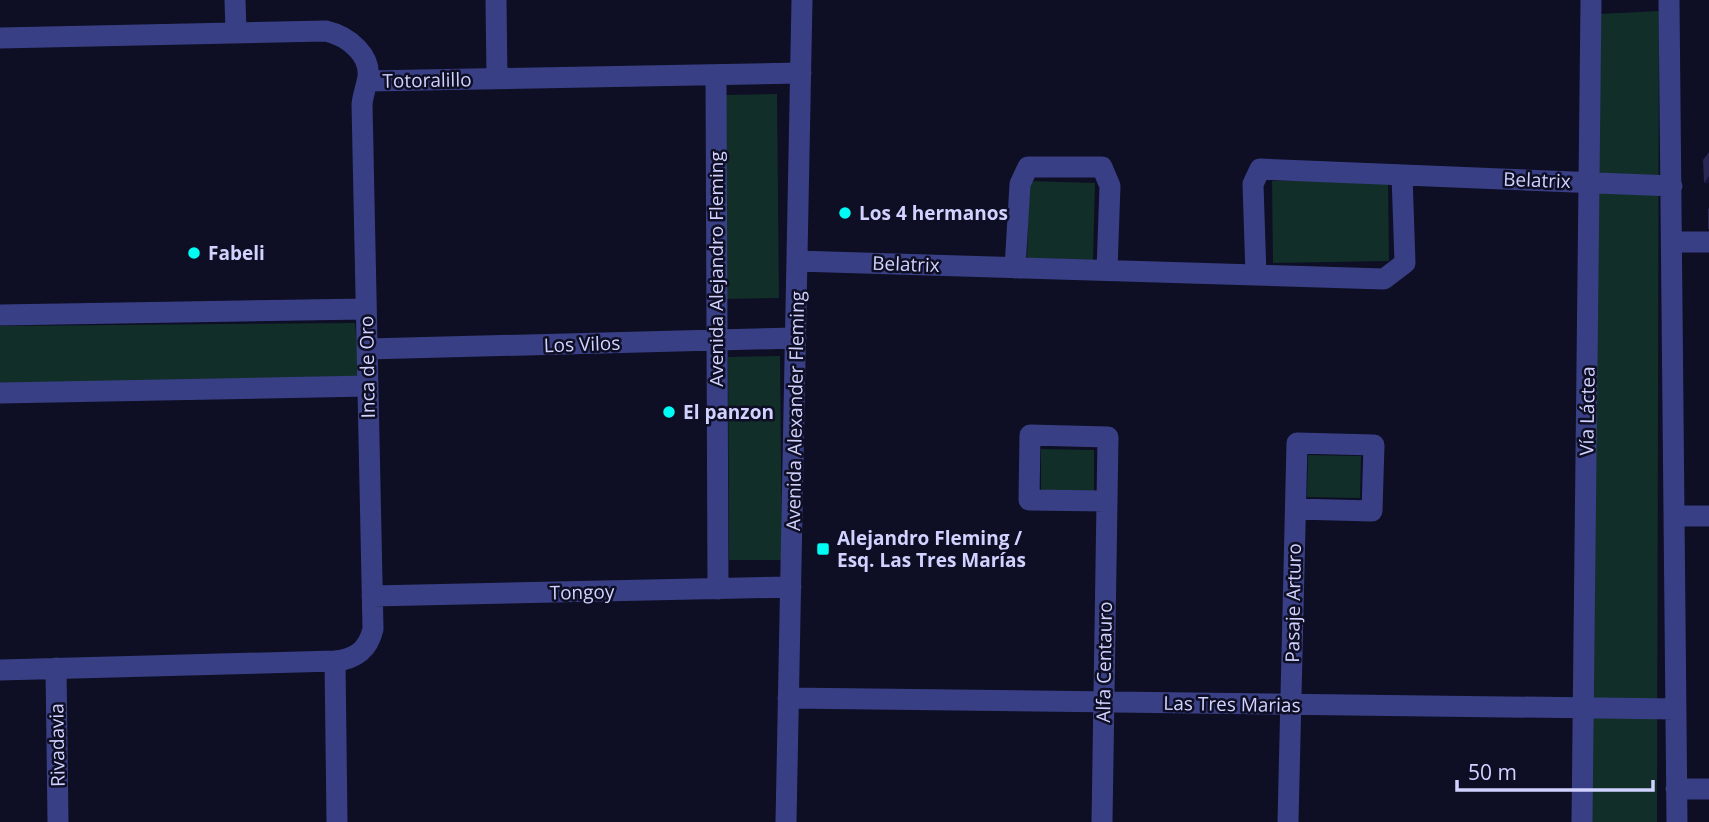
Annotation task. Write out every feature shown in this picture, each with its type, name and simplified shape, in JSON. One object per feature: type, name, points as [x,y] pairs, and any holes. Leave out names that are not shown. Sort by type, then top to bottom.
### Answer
[{"type":"street","points":[[235,0],[236,33]]},
{"type":"street","points":[[496,0],[497,78]]},
{"type":"street","name":"Avenida Alexander Fleming","points":[[786,822],[802,0]]},
{"type":"street","name":"Vía Láctea","points":[[1582,822],[1591,0]]},
{"type":"street","points":[[1669,0],[1677,822]]},
{"type":"street","name":"Totoralillo","points":[[0,38],[326,31],[337,34],[355,46],[363,56],[368,81],[801,73]]},
{"type":"street","name":"Avenida Alejandro Fleming","points":[[716,75],[718,589]]},
{"type":"street","name":"Inca de Oro","points":[[335,661],[347,660],[362,652],[368,645],[373,629],[362,104],[368,81]]},
{"type":"street","points":[[1015,268],[1020,184],[1028,167],[1102,167],[1110,186],[1107,270]]},
{"type":"street","name":"Belatrix","points":[[1256,275],[1253,184],[1260,169],[1672,186]]},
{"type":"street","name":"Belatrix","points":[[797,261],[1384,279],[1405,263],[1402,175]]},
{"type":"street","points":[[1672,242],[1709,242]]},
{"type":"street","points":[[0,316],[366,309]]},
{"type":"street","name":"Los Vilos","points":[[367,349],[796,338]]},
{"type":"street","points":[[0,393],[368,386]]},
{"type":"street","name":"Alfa Centauro","points":[[1102,822],[1104,702],[1108,436],[1030,435],[1029,500],[1107,501]]},
{"type":"street","name":"Pasaje Arturo","points":[[1287,822],[1297,443],[1374,445],[1372,511],[1296,509]]},
{"type":"street","points":[[1675,516],[1709,516]]},
{"type":"street","name":"Tongoy","points":[[372,596],[791,587]]},
{"type":"street","points":[[0,670],[335,661],[337,822]]},
{"type":"street","name":"Rivadavia","points":[[56,668],[58,822]]},
{"type":"street","name":"Las Tres Marias","points":[[788,698],[1676,709]]},
{"type":"street","points":[[1676,789],[1709,789]]},
{"type":"green space","points":[[1659,11],[1657,822],[1588,822],[1599,14]]},
{"type":"green space","points":[[777,94],[779,298],[727,299],[725,95]]},
{"type":"green space","points":[[1388,179],[1389,261],[1273,263],[1272,181]]},
{"type":"green space","points":[[1029,181],[1095,183],[1093,260],[1027,258]]},
{"type":"green space","points":[[355,323],[360,380],[0,383],[0,326]]},
{"type":"green space","points":[[780,356],[782,560],[729,560],[728,357]]},
{"type":"green space","points":[[1041,449],[1094,450],[1094,492],[1041,491]]},
{"type":"green space","points":[[1308,455],[1361,456],[1360,498],[1307,497]]},
{"type":"place","name":"Los 4 hermanos","points":[[845,213]]},
{"type":"place","name":"Fabeli","points":[[194,253]]},
{"type":"place","name":"El panzon","points":[[669,412]]},
{"type":"place","name":"Alejandro Fleming / Esq. Las Tres Marías","points":[[823,549]]}]
